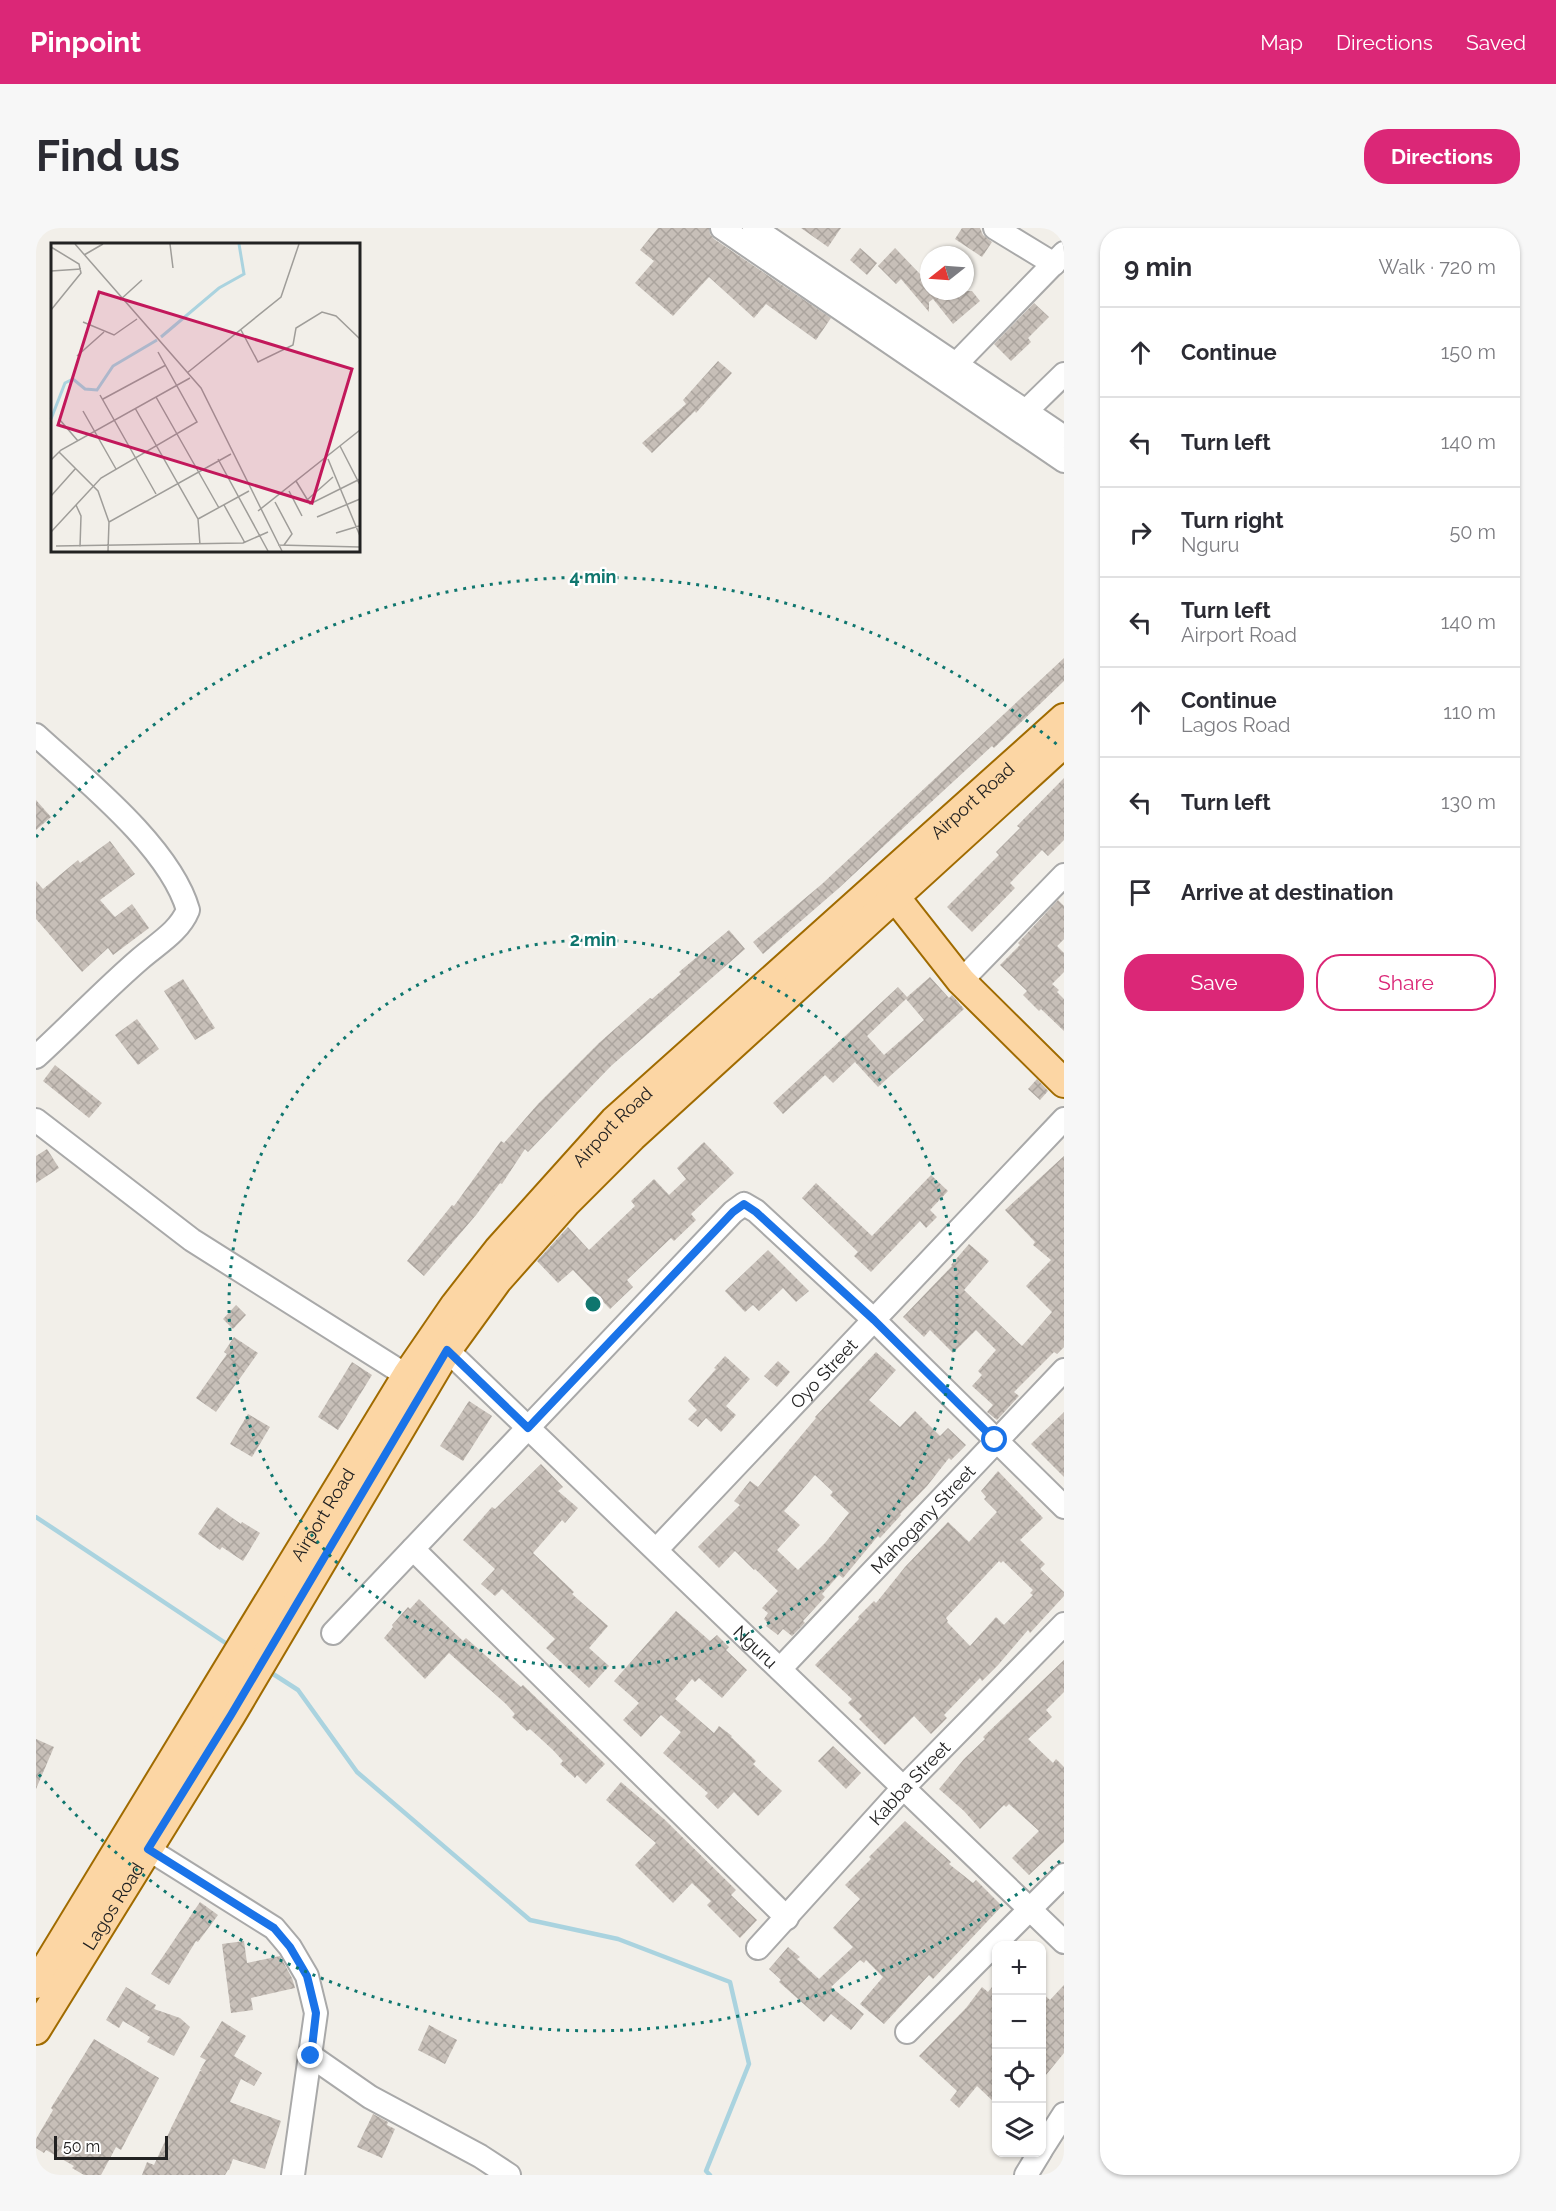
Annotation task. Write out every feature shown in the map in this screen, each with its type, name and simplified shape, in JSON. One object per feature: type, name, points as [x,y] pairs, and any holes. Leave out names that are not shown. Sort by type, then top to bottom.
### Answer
[{"type":"main road","name":"Airport Road","points":[[270,1625],[416,1381],[455,1305],[498,1250],[614,1120],[1064,718]]},
{"type":"main road","name":"Airport Road","points":[[416,1381],[447,1350],[497,1281],[567,1202],[682,1090],[1064,743]]},
{"type":"main road","points":[[895,897],[962,981],[1064,1083]]},
{"type":"main road","name":"Lagos Road","points":[[36,1984],[219,1709],[270,1625]]},
{"type":"main road","name":"Lagos Road","points":[[40,2016],[148,1849],[219,1709]]},
{"type":"street","points":[[722,228],[952,372],[1026,411],[1064,437]]},
{"type":"street","points":[[754,228],[952,372],[1064,461]]},
{"type":"street","points":[[952,372],[1059,259],[995,228]]},
{"type":"street","points":[[1026,411],[1064,374]]},
{"type":"street","points":[[36,735],[127,820],[172,872],[188,910],[184,919],[171,933],[140,959],[36,1058]]},
{"type":"street","points":[[962,981],[1064,875]]},
{"type":"street","name":"Oyo Street","points":[[657,1549],[1064,1119]]},
{"type":"street","points":[[36,1120],[192,1240],[416,1381]]},
{"type":"street","points":[[333,1633],[733,1212],[744,1204],[756,1212],[874,1320],[1064,1507]]},
{"type":"street","name":"Nguru","points":[[447,1350],[1064,1942]]},
{"type":"street","name":"Mahogany Street","points":[[780,1669],[995,1440],[1064,1370]]},
{"type":"street","points":[[413,1549],[787,1918]]},
{"type":"street","name":"Kabba Street","points":[[758,1948],[904,1787],[1064,1624]]},
{"type":"street","points":[[148,1849],[274,1928],[290,1947],[307,1976],[316,2013],[293,2175]]},
{"type":"street","points":[[907,2032],[1064,1875]]},
{"type":"street","points":[[311,2056],[370,2097],[480,2156],[509,2175]]},
{"type":"street","points":[[1046,2143],[1064,2114]]},
{"type":"street","points":[[1026,2175],[1037,2157]]},
{"type":"building","points":[[658,228],[709,228],[714,239],[831,318],[816,340],[766,304],[754,318],[709,277],[673,316],[635,283],[654,261],[640,250]]},
{"type":"building","points":[[801,228],[841,228],[828,247]]},
{"type":"building","points":[[962,228],[980,228],[983,235],[992,242],[982,257],[974,252],[974,246],[966,246],[955,239]]},
{"type":"building","points":[[860,248],[877,263],[867,275],[850,260]]},
{"type":"building","points":[[895,248],[920,274],[920,300],[932,300],[929,302],[929,312],[901,279],[896,284],[878,266]]},
{"type":"building","points":[[974,294],[980,301],[953,324],[934,300],[974,300]]},
{"type":"building","points":[[1034,303],[1049,317],[1028,338],[1031,342],[1011,361],[994,344]]},
{"type":"building","points":[[718,361],[732,373],[696,413],[695,411],[652,453],[642,443],[686,404],[683,400]]},
{"type":"building","points":[[1064,658],[1064,681],[994,748],[992,746],[839,888],[763,954],[753,942],[822,884]]},
{"type":"building","points":[[1064,778],[1064,840],[1048,856],[1042,850],[1010,883],[1015,888],[972,932],[947,907],[999,855],[996,852],[1020,828],[1017,826]]},
{"type":"building","points":[[36,800],[51,817],[36,830]]},
{"type":"building","points":[[110,841],[135,874],[100,900],[115,917],[132,904],[149,928],[113,955],[108,948],[82,972],[36,919],[36,881],[43,889],[78,860],[80,863]]},
{"type":"building","points":[[1058,900],[1064,906],[1064,939],[1057,946],[1064,953],[1064,972],[1052,984],[1064,999],[1064,1031],[1023,995],[1027,991],[1000,965]]},
{"type":"building","points":[[729,930],[745,949],[611,1066],[528,1152],[525,1149],[502,1184],[500,1183],[424,1276],[407,1261],[452,1205],[454,1206],[501,1141],[504,1143],[538,1104],[599,1043]]},
{"type":"building","points":[[930,977],[949,998],[952,995],[964,1009],[878,1087],[855,1062],[833,1083],[825,1075],[783,1114],[773,1103],[898,987],[907,997]],"holes":[[[906,999],[924,1020],[884,1055],[867,1036]]]},
{"type":"building","points":[[183,979],[215,1028],[195,1040],[164,991]]},
{"type":"building","points":[[137,1019],[159,1049],[138,1065],[115,1035]]},
{"type":"building","points":[[55,1065],[102,1103],[89,1118],[43,1081]]},
{"type":"building","points":[[1037,1079],[1048,1091],[1040,1100],[1028,1089]]},
{"type":"building","points":[[704,1142],[734,1173],[691,1214],[696,1220],[674,1241],[671,1238],[627,1280],[633,1287],[610,1309],[573,1270],[558,1283],[537,1261],[568,1227],[589,1250],[635,1206],[631,1201],[654,1179],[669,1195],[686,1179],[677,1168]]},
{"type":"building","points":[[47,1149],[59,1168],[36,1183],[36,1156]]},
{"type":"building","points":[[1064,1156],[1064,1347],[1057,1354],[1054,1352],[1014,1392],[1019,1396],[997,1420],[987,1412],[993,1405],[972,1386],[982,1375],[978,1371],[996,1350],[976,1330],[953,1353],[930,1330],[924,1337],[903,1317],[952,1266],[969,1244],[989,1261],[964,1290],[1022,1346],[1052,1312],[1026,1286],[1051,1260],[1033,1245],[1035,1242],[1005,1210]]},
{"type":"building","points":[[931,1175],[948,1191],[930,1210],[937,1217],[926,1228],[920,1221],[871,1272],[854,1256],[858,1252],[802,1198],[816,1183],[872,1236]]},
{"type":"building","points":[[768,1250],[809,1291],[796,1302],[783,1288],[759,1311],[753,1305],[745,1312],[725,1291]]},
{"type":"building","points":[[236,1305],[246,1315],[233,1329],[223,1319]]},
{"type":"building","points":[[234,1337],[258,1353],[216,1412],[196,1398],[227,1354],[224,1352]]},
{"type":"building","points":[[876,1352],[896,1370],[869,1400],[900,1427],[915,1411],[940,1436],[948,1428],[966,1445],[951,1460],[949,1458],[927,1486],[880,1538],[878,1536],[843,1578],[839,1575],[822,1594],[825,1597],[803,1621],[805,1623],[792,1636],[783,1629],[778,1635],[766,1626],[768,1623],[764,1619],[768,1613],[762,1608],[778,1591],[735,1551],[719,1568],[698,1547],[740,1505],[734,1501],[750,1481],[758,1487],[815,1417]],"holes":[[[815,1475],[833,1492],[830,1495],[849,1513],[825,1543],[798,1570],[777,1550],[800,1525],[784,1511]]]},
{"type":"building","points":[[725,1356],[750,1379],[726,1406],[736,1415],[721,1432],[706,1418],[698,1427],[688,1419],[697,1410],[688,1401]]},
{"type":"building","points":[[778,1361],[790,1372],[777,1387],[764,1376]]},
{"type":"building","points":[[352,1362],[372,1375],[338,1430],[318,1417]]},
{"type":"building","points":[[469,1401],[492,1416],[463,1461],[440,1446]]},
{"type":"building","points":[[1064,1412],[1064,1477],[1031,1444]]},
{"type":"building","points":[[248,1414],[270,1427],[252,1457],[230,1444]]},
{"type":"building","points":[[541,1464],[563,1487],[558,1491],[578,1508],[565,1523],[562,1520],[533,1553],[574,1592],[572,1594],[608,1626],[589,1648],[609,1666],[589,1688],[546,1648],[555,1639],[502,1589],[495,1596],[481,1584],[495,1569],[463,1540],[492,1507],[495,1509]]},
{"type":"building","points":[[998,1471],[1043,1518],[1020,1540],[1045,1564],[1040,1569],[1064,1592],[1064,1596],[1030,1633],[1028,1630],[982,1681],[980,1678],[944,1715],[947,1718],[931,1734],[914,1716],[885,1745],[859,1719],[862,1716],[848,1703],[852,1699],[815,1665],[859,1619],[858,1617],[874,1601],[876,1603],[905,1567],[948,1522],[969,1542],[997,1512],[984,1499],[986,1497],[981,1491]],"holes":[[[999,1561],[1001,1563],[1003,1561],[1033,1590],[1030,1593],[1033,1595],[1004,1625],[996,1617],[970,1646],[947,1622],[946,1618]]]},
{"type":"building","points":[[217,1507],[241,1524],[242,1522],[260,1533],[243,1561],[222,1547],[220,1550],[198,1534]]},
{"type":"building","points":[[419,1599],[463,1641],[466,1638],[521,1687],[523,1685],[605,1764],[586,1784],[577,1775],[575,1778],[560,1764],[563,1761],[553,1750],[530,1729],[527,1731],[512,1717],[515,1714],[506,1704],[449,1653],[425,1679],[384,1638],[408,1607],[410,1609]]},
{"type":"building","points":[[676,1611],[710,1641],[717,1635],[729,1647],[726,1650],[747,1670],[722,1698],[699,1678],[695,1682],[692,1679],[675,1699],[714,1733],[719,1726],[732,1736],[756,1761],[753,1764],[782,1791],[758,1816],[734,1792],[718,1809],[705,1796],[708,1793],[663,1753],[681,1732],[661,1715],[641,1737],[623,1720],[639,1703],[614,1681]]},
{"type":"building","points":[[1064,1660],[1064,1692],[1046,1710],[1052,1717],[1028,1739],[1053,1763],[1056,1759],[1064,1767],[1064,1842],[1029,1875],[1012,1858],[1039,1831],[1009,1804],[1006,1807],[1004,1805],[980,1829],[939,1789],[964,1759],[985,1739],[983,1737]]},
{"type":"building","points":[[36,1739],[54,1747],[36,1789]]},
{"type":"building","points":[[833,1746],[861,1773],[846,1789],[818,1761]]},
{"type":"building","points":[[621,1782],[664,1819],[736,1890],[731,1895],[757,1920],[740,1938],[707,1905],[711,1901],[692,1883],[673,1903],[635,1865],[656,1843],[606,1800]]},
{"type":"building","points":[[905,1821],[951,1862],[949,1864],[973,1883],[976,1880],[1002,1906],[933,1979],[929,1975],[884,2024],[860,2004],[883,1977],[866,1960],[864,1963],[860,1960],[831,1987],[864,2014],[851,2030],[831,2014],[824,2022],[779,1982],[781,1980],[769,1969],[788,1947],[800,1957],[797,1959],[819,1979],[853,1947],[833,1928],[860,1899],[845,1885]]},
{"type":"building","points":[[200,1902],[218,1915],[198,1942],[196,1941],[169,1985],[151,1974]]},
{"type":"building","points":[[244,1941],[247,1963],[280,1956],[295,1988],[251,1998],[253,2010],[231,2013],[222,1944]]},
{"type":"building","points":[[1064,1985],[1064,2053],[1046,2075],[1046,1996],[1050,2000]]},
{"type":"building","points":[[126,1987],[156,2005],[154,2009],[180,2018],[190,2027],[174,2056],[147,2042],[150,2037],[123,2021],[119,2028],[106,2020]]},
{"type":"building","points":[[982,1987],[988,1992],[992,1987],[992,2100],[977,2086],[959,2108],[950,2100],[957,2091],[919,2056],[966,2008]]},
{"type":"building","points":[[222,2021],[246,2036],[234,2056],[262,2073],[254,2086],[241,2079],[230,2102],[281,2121],[265,2169],[233,2159],[225,2175],[142,2175],[147,2162],[154,2165],[202,2071],[200,2070],[206,2060],[200,2057]]},
{"type":"building","points":[[429,2025],[457,2040],[445,2064],[418,2050]]},
{"type":"building","points":[[94,2039],[159,2078],[121,2150],[116,2147],[101,2175],[84,2175],[72,2168],[74,2166],[46,2150],[44,2153],[36,2148],[36,2139],[53,2110],[51,2108]]},
{"type":"building","points":[[373,2114],[388,2122],[387,2125],[395,2129],[382,2158],[357,2147]]},
{"type":"waterway","points":[[36,1517],[230,1646]]},
{"type":"waterway","points":[[267,1670],[298,1690],[357,1772],[530,1920],[618,1939],[730,1982],[749,2064],[706,2171],[710,2175]]},
{"type":"route","points":[[311,2056],[316,2013],[307,1976],[290,1947],[274,1928],[148,1849],[231,1715],[447,1350],[528,1428],[733,1212],[744,1204],[756,1212],[874,1320],[995,1440]]}]
